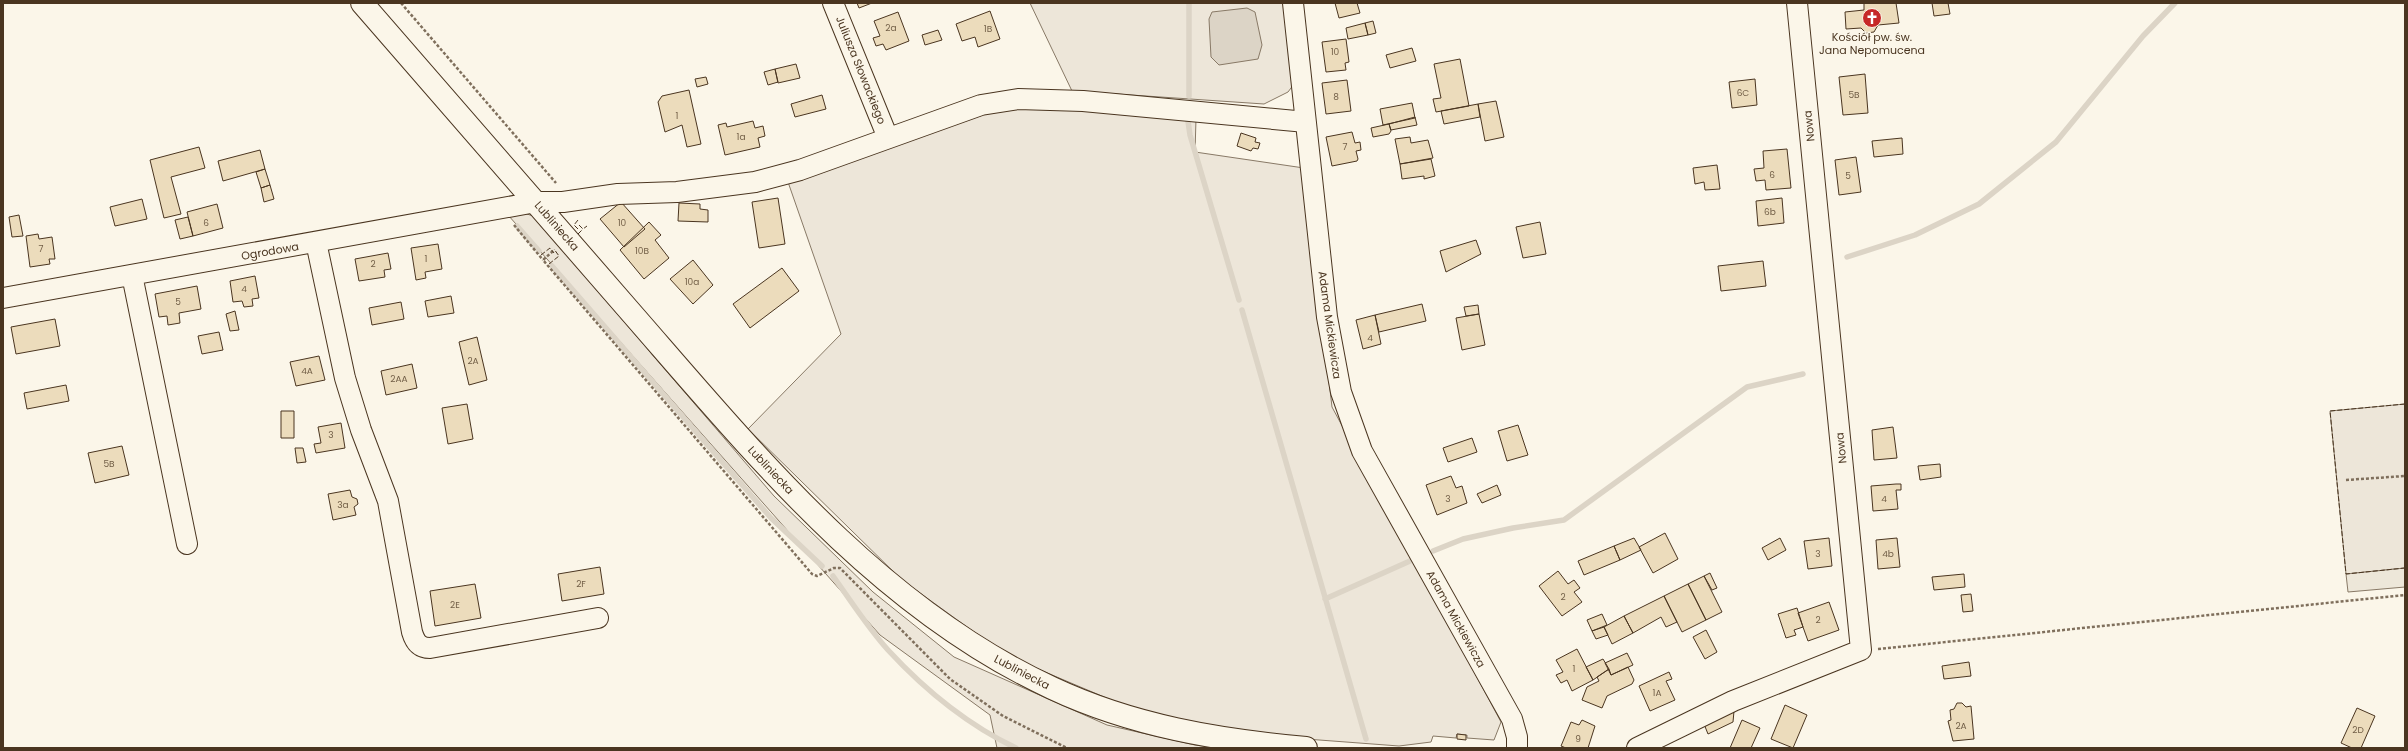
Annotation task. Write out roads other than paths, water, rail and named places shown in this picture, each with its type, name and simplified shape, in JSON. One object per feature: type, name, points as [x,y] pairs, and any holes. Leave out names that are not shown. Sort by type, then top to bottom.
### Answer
[{"type":"main road","name":"Lubliniecka","points":[[362,3],[753,452],[794,495],[872,568],[954,630],[1012,668],[1051,688],[1104,710],[1140,721],[1204,736],[1306,748]]},
{"type":"street","name":"Juliusza Słowackiego","points":[[833,3],[888,138]]},
{"type":"street","name":"Adama Mickiewicza","points":[[1293,3],[1328,323],[1336,370],[1347,412],[1371,468],[1512,719],[1517,737],[1517,748]]},
{"type":"street","name":"Nowa","points":[[1638,748],[1733,701],[1861,650],[1797,3]]},
{"type":"street","name":"Ogrodowa","points":[[3,298],[536,202],[572,201],[618,194],[718,188],[756,182],[800,170],[981,105],[1018,99],[1106,103],[1306,122]]},
{"type":"street","points":[[316,242],[345,378],[361,430],[388,501],[412,632],[418,645],[423,648],[430,648],[598,618]]},
{"type":"street","points":[[132,275],[187,544]]},
{"type":"waterway","points":[[1189,3],[1189,96]]},
{"type":"waterway","points":[[1847,257],[1915,235],[1979,204],[2056,142],[2143,36],[2175,3]]},
{"type":"waterway","points":[[1188,121],[1190,135],[1239,300]]},
{"type":"waterway","points":[[517,226],[539,251]]},
{"type":"waterway","points":[[552,266],[771,518],[822,566]]},
{"type":"waterway","points":[[1242,310],[1366,739]]},
{"type":"waterway","points":[[1433,551],[1463,539],[1513,528],[1564,520],[1747,387],[1803,374]]},
{"type":"waterway","points":[[1325,599],[1410,561]]},
{"type":"waterway","points":[[833,576],[881,642],[916,679],[964,717],[998,739],[1016,748]]},
{"type":"place","name":"Kościół pw. św. Jana Nepomucena","points":[[1872,18]]}]
